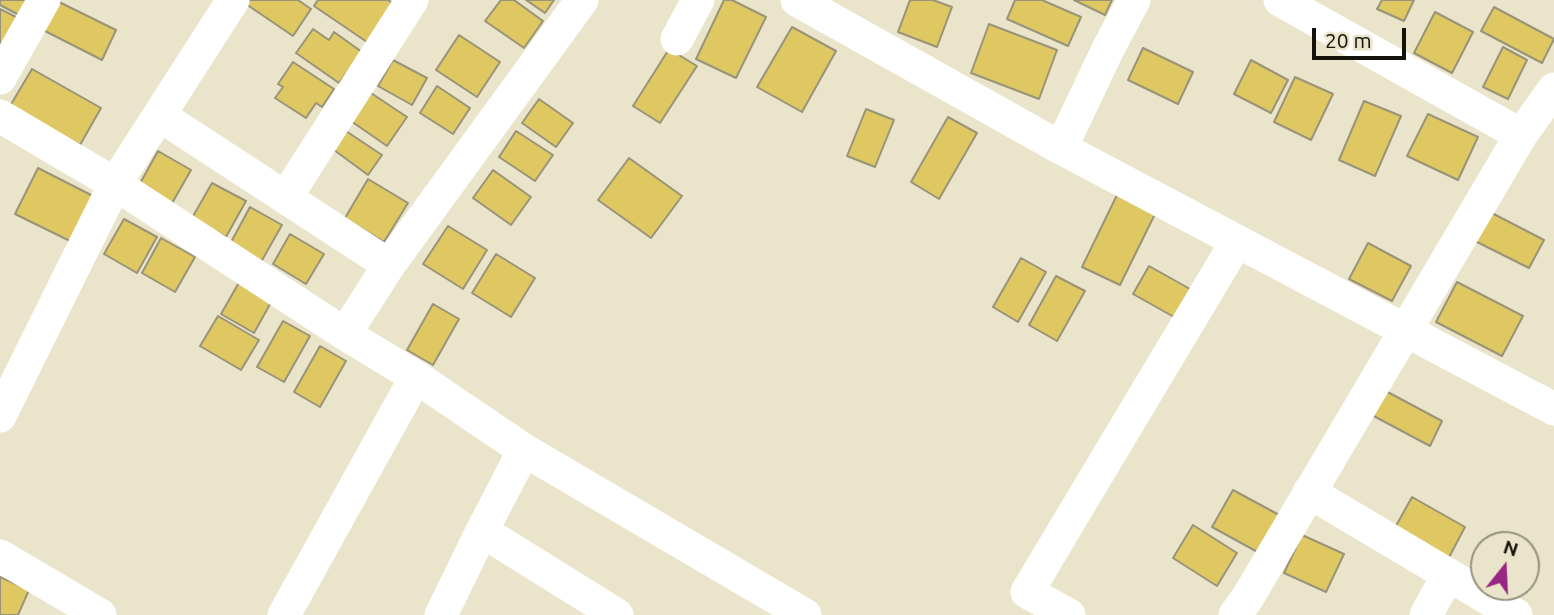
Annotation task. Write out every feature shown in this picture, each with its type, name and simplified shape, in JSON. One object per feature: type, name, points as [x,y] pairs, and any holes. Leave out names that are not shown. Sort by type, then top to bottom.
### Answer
[{"type":"street","points":[[0,78],[44,0]]},
{"type":"street","points":[[0,416],[115,184],[233,0]]},
{"type":"street","points":[[286,197],[412,0]]},
{"type":"street","points":[[345,334],[389,265],[582,0]]},
{"type":"street","points":[[677,39],[698,0]]},
{"type":"street","points":[[797,0],[1061,148],[1554,409]]},
{"type":"street","points":[[1061,148],[1134,0]]},
{"type":"street","points":[[1280,0],[1521,135]]},
{"type":"street","points":[[1235,615],[1521,135],[1554,89]]},
{"type":"street","points":[[159,115],[389,265]]},
{"type":"street","points":[[0,116],[115,184],[345,334],[416,377],[524,450],[805,615]]},
{"type":"street","points":[[1069,615],[1027,592],[1237,241]]},
{"type":"street","points":[[284,615],[416,377]]},
{"type":"street","points":[[441,615],[524,450]]},
{"type":"street","points":[[1309,492],[1516,615]]},
{"type":"street","points":[[482,531],[617,615]]},
{"type":"street","points":[[0,556],[100,615]]},
{"type":"street","points":[[1426,615],[1448,575]]},
{"type":"building","points":[[0,0],[30,0],[21,16],[0,5]]},
{"type":"building","points":[[298,0],[311,9],[293,36],[243,2]]},
{"type":"building","points":[[318,0],[388,0],[394,4],[367,42],[314,6]]},
{"type":"building","points":[[501,0],[514,0],[543,21],[524,48],[485,21]]},
{"type":"building","points":[[526,0],[554,0],[545,13]]},
{"type":"building","points":[[724,0],[732,0],[766,17],[736,78],[696,59]]},
{"type":"building","points":[[910,0],[933,0],[952,7],[937,47],[898,32]]},
{"type":"building","points":[[1015,0],[1042,0],[1081,17],[1068,46],[1007,19]]},
{"type":"building","points":[[1074,0],[1112,0],[1105,15]]},
{"type":"building","points":[[1382,0],[1414,0],[1404,21],[1377,9]]},
{"type":"building","points":[[57,1],[116,30],[102,60],[43,30]]},
{"type":"building","points":[[1494,7],[1554,39],[1542,63],[1481,31]]},
{"type":"building","points":[[0,9],[26,22],[0,50]]},
{"type":"building","points":[[1435,12],[1473,32],[1452,73],[1414,53]]},
{"type":"building","points":[[989,24],[1057,50],[1039,99],[971,73]]},
{"type":"building","points":[[792,27],[836,51],[802,112],[757,87]]},
{"type":"building","points":[[313,29],[329,40],[334,32],[362,52],[339,83],[296,53]]},
{"type":"building","points":[[459,35],[500,62],[477,97],[436,70]]},
{"type":"building","points":[[1503,47],[1527,60],[1508,99],[1483,87]]},
{"type":"building","points":[[1143,48],[1193,72],[1178,104],[1128,80]]},
{"type":"building","points":[[669,49],[697,66],[660,123],[633,106]]},
{"type":"building","points":[[393,60],[427,78],[412,105],[378,86]]},
{"type":"building","points":[[1251,60],[1288,80],[1271,113],[1234,94]]},
{"type":"building","points":[[293,62],[334,89],[322,107],[316,103],[306,118],[275,98],[283,87],[278,84]]},
{"type":"building","points":[[32,69],[101,108],[80,145],[10,106]]},
{"type":"building","points":[[1295,77],[1333,94],[1311,140],[1274,122]]},
{"type":"building","points":[[437,86],[470,108],[453,134],[420,113]]},
{"type":"building","points":[[368,91],[407,117],[387,146],[348,119]]},
{"type":"building","points":[[539,99],[573,123],[556,147],[522,123]]},
{"type":"building","points":[[1364,101],[1401,116],[1375,176],[1339,160]]},
{"type":"building","points":[[866,109],[894,120],[875,167],[847,156]]},
{"type":"building","points":[[1428,114],[1478,137],[1458,180],[1407,156]]},
{"type":"building","points":[[948,117],[977,133],[939,199],[911,182]]},
{"type":"building","points":[[343,129],[382,155],[368,175],[330,147]]},
{"type":"building","points":[[516,131],[553,155],[535,181],[499,157]]},
{"type":"building","points":[[158,151],[191,170],[171,205],[138,187]]},
{"type":"building","points":[[629,158],[682,196],[651,238],[598,200]]},
{"type":"building","points":[[38,168],[95,197],[72,242],[15,214]]},
{"type":"building","points":[[493,170],[531,197],[511,225],[473,198]]},
{"type":"building","points":[[368,179],[408,203],[384,242],[345,218]]},
{"type":"building","points":[[212,183],[246,201],[226,237],[192,218]]},
{"type":"building","points":[[1117,195],[1155,214],[1120,285],[1082,267]]},
{"type":"building","points":[[250,207],[282,225],[261,262],[230,244]]},
{"type":"building","points":[[1486,210],[1544,240],[1529,268],[1471,239]]},
{"type":"building","points":[[124,219],[157,237],[137,273],[104,254]]},
{"type":"building","points":[[448,226],[487,250],[463,289],[423,264]]},
{"type":"building","points":[[290,234],[324,254],[306,284],[273,264]]},
{"type":"building","points":[[161,238],[195,257],[175,292],[142,273]]},
{"type":"building","points":[[1368,243],[1411,266],[1392,301],[1349,279]]},
{"type":"building","points":[[496,254],[535,278],[511,317],[472,293]]},
{"type":"building","points":[[1021,258],[1046,272],[1018,322],[993,307]]},
{"type":"building","points":[[1149,266],[1190,289],[1174,317],[1133,294]]},
{"type":"building","points":[[1056,276],[1085,291],[1057,341],[1029,325]]},
{"type":"building","points":[[241,279],[274,297],[254,333],[221,314]]},
{"type":"building","points":[[1457,282],[1523,316],[1502,356],[1436,322]]},
{"type":"building","points":[[433,304],[459,319],[433,365],[407,350]]},
{"type":"building","points":[[218,316],[259,340],[241,370],[200,346]]},
{"type":"building","points":[[283,321],[310,336],[284,382],[257,367]]},
{"type":"building","points":[[320,346],[346,361],[320,407],[294,392]]},
{"type":"building","points":[[1382,389],[1442,421],[1430,446],[1368,413]]},
{"type":"building","points":[[1233,490],[1283,517],[1263,555],[1212,527]]},
{"type":"building","points":[[1412,497],[1465,527],[1446,563],[1392,533]]},
{"type":"building","points":[[1193,525],[1237,553],[1217,586],[1173,558]]},
{"type":"building","points":[[1302,535],[1344,554],[1326,592],[1284,573]]},
{"type":"building","points":[[0,577],[29,590],[18,615],[0,615]]}]
